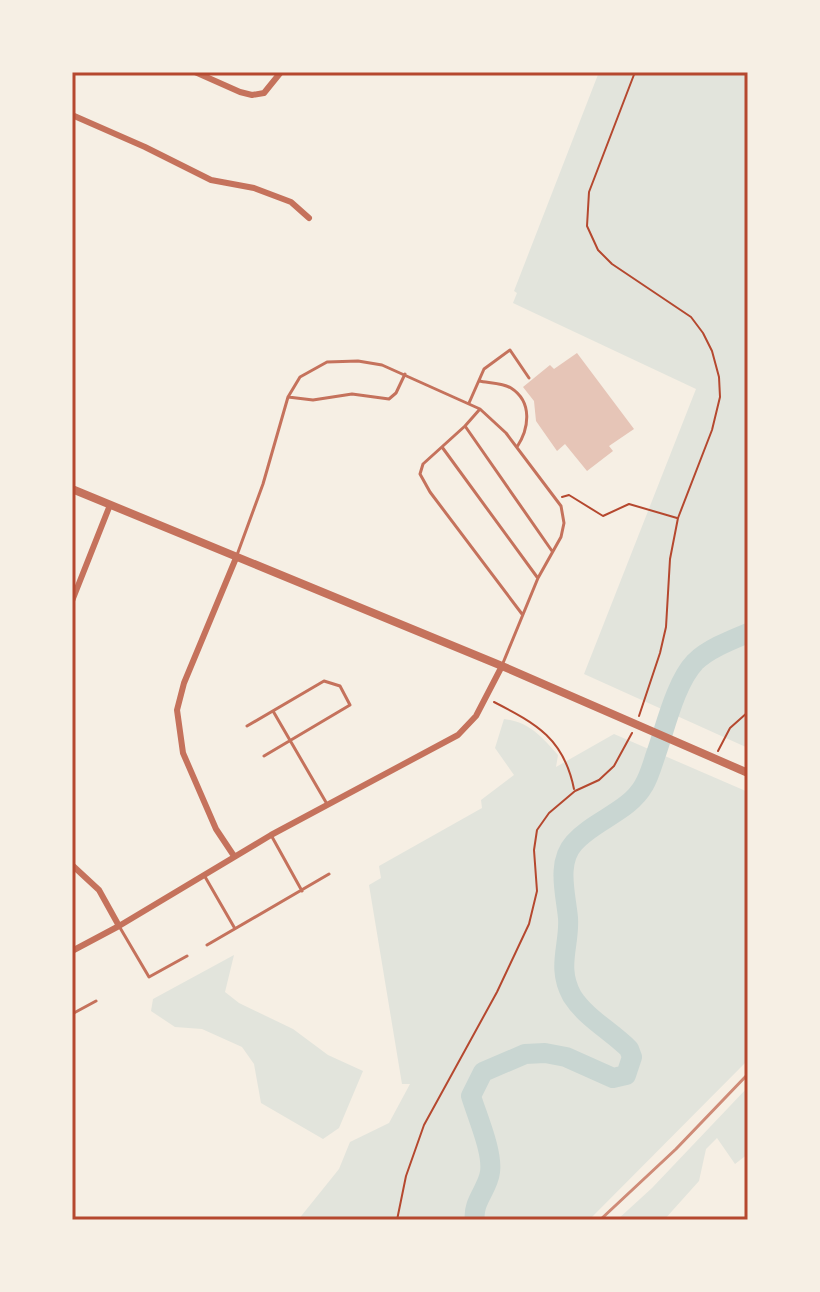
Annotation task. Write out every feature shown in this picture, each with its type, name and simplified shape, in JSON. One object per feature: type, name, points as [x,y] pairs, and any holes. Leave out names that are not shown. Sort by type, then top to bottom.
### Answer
[{"type":"street","points":[[195,72],[252,95],[264,93],[280,75]]},
{"type":"street","points":[[72,115],[211,180],[254,188],[291,202],[309,218]]},
{"type":"street","points":[[72,489],[502,666],[748,773]]},
{"type":"street","points":[[72,601],[110,505]]},
{"type":"street","points":[[234,856],[216,829],[183,753],[177,710],[184,683],[236,558]]},
{"type":"street","points":[[72,951],[271,835],[458,735],[476,716],[502,666]]},
{"type":"street","points":[[72,865],[99,890],[119,926]]},
{"type":"lane","points":[[469,403],[484,369],[510,350],[529,378]]},
{"type":"lane","points":[[236,558],[263,484],[288,397],[300,377],[327,362],[358,361],[405,373],[480,409],[517,447],[557,498],[564,523],[561,537],[538,578],[502,666]]},
{"type":"lane","points":[[288,397],[313,400],[352,394],[389,399],[396,393],[405,373]]},
{"type":"lane","points":[[479,381],[509,387],[521,397],[528,418],[524,436],[517,447]]},
{"type":"lane","points":[[480,409],[423,464],[420,474],[430,492],[522,614]]},
{"type":"lane","points":[[465,426],[552,551]]},
{"type":"lane","points":[[442,447],[538,578]]},
{"type":"lane","points":[[247,726],[324,681],[340,686],[350,705],[264,756]]},
{"type":"lane","points":[[273,711],[327,804]]},
{"type":"lane","points":[[271,835],[302,891]]},
{"type":"lane","points":[[207,945],[329,874]]},
{"type":"lane","points":[[204,875],[234,927]]},
{"type":"lane","points":[[119,926],[149,977],[187,956]]},
{"type":"lane","points":[[72,1014],[96,1001]]},
{"type":"path","points":[[635,72],[589,192],[587,226],[598,250],[612,264],[691,317],[712,351],[719,377],[720,397],[712,430],[678,518],[670,559],[663,640],[637,720]]},
{"type":"path","points":[[557,498],[569,495],[603,516],[629,504],[678,518]]},
{"type":"path","points":[[487,698],[541,728],[564,757],[575,791]]},
{"type":"path","points":[[710,757],[730,728],[748,712]]},
{"type":"path","points":[[397,1220],[406,1176],[424,1125],[497,992],[529,924],[537,891],[534,850],[537,830],[549,813],[575,791],[599,780],[614,766],[631,734]]},
{"type":"shaded area","points":[[599,72],[748,72],[748,748],[584,674],[696,389],[513,303],[517,293],[514,291]]},
{"type":"shaded area","points":[[504,719],[521,723],[540,736],[558,755],[556,767],[614,734],[748,792],[748,1060],[589,1220],[298,1220],[339,1169],[350,1142],[389,1123],[410,1084],[402,1084],[369,885],[381,878],[379,866],[482,808],[481,800],[514,775],[495,748]]},
{"type":"shaded area","points":[[234,955],[225,992],[239,1003],[293,1029],[328,1055],[363,1071],[339,1128],[323,1139],[261,1103],[254,1064],[242,1047],[202,1029],[175,1027],[151,1011],[153,999]]},
{"type":"shaded area","points":[[748,1087],[748,1154],[735,1164],[717,1138],[706,1149],[699,1181],[664,1220],[617,1220],[652,1188]]},
{"type":"building","points":[[577,353],[634,429],[609,446],[613,451],[587,471],[565,444],[557,451],[536,421],[534,401],[523,387],[550,365],[554,369]]},
{"type":"waterway","points":[[475,1220],[476,1207],[490,1172],[487,1144],[471,1096],[483,1072],[525,1054],[545,1053],[566,1057],[613,1078],[626,1075],[632,1057],[629,1049],[584,1011],[567,985],[564,966],[568,928],[565,860],[568,851],[582,835],[630,802],[644,785],[677,692],[688,670],[700,657],[748,633]]},
{"type":"railway","points":[[600,1220],[676,1149],[748,1074]]}]
